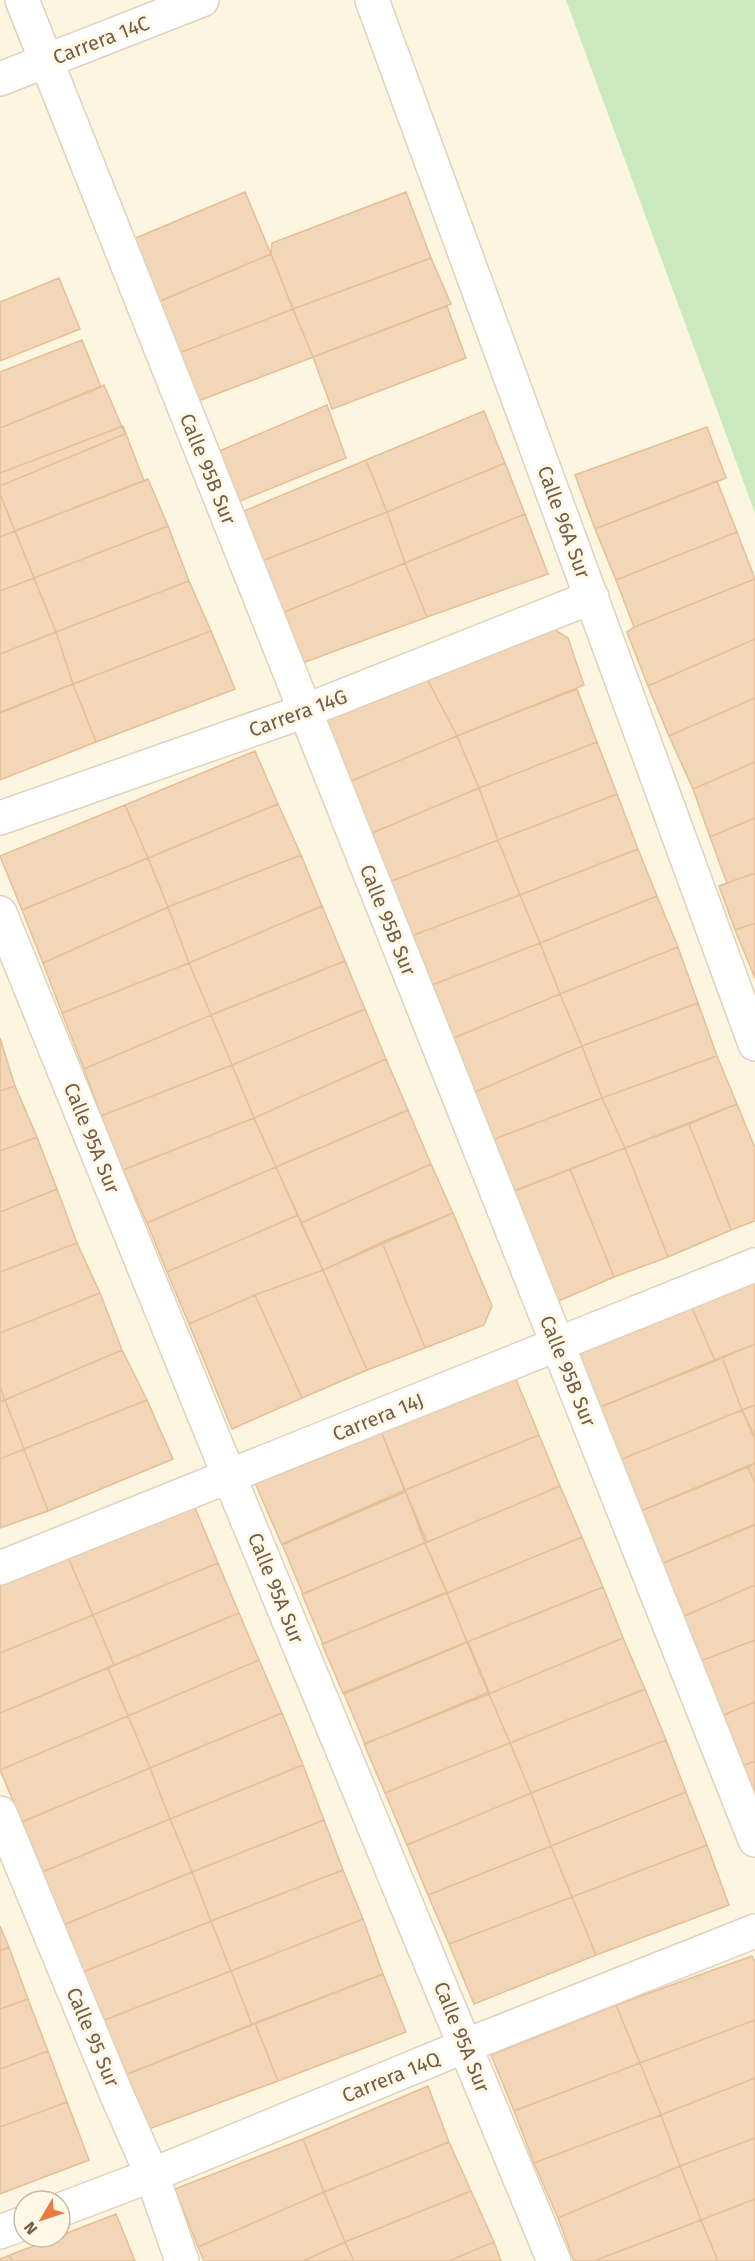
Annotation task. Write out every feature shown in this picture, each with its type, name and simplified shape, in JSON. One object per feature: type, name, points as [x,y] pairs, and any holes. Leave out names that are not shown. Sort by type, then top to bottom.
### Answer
[{"type":"street","name":"Calle 95B Sur","points":[[22,0],[755,1840]]},
{"type":"street","name":"Carrera 14C","points":[[0,79],[202,0]]},
{"type":"street","name":"Calle 96A Sur","points":[[372,0],[755,1044]]},
{"type":"street","name":"Carrera 14G","points":[[0,818],[305,711],[592,597]]},
{"type":"street","name":"Calle 95A Sur","points":[[0,913],[554,2261]]},
{"type":"street","name":"Carrera 14J","points":[[0,1568],[755,1265]]},
{"type":"street","name":"Calle 95 Sur","points":[[0,1813],[116,2094],[152,2175],[182,2261]]},
{"type":"street","name":"Carrera 14Q","points":[[72,2205],[755,1931]]},
{"type":"green space","points":[[566,0],[755,0],[755,513]]},
{"type":"building","points":[[245,192],[271,254],[151,305],[124,243]]},
{"type":"building","points":[[406,192],[431,258],[293,309],[271,254],[272,243]]},
{"type":"building","points":[[271,254],[293,309],[174,355],[151,305]]},
{"type":"building","points":[[431,258],[451,304],[313,357],[293,309]]},
{"type":"building","points":[[59,278],[80,329],[0,361],[0,302]]},
{"type":"building","points":[[447,306],[466,358],[332,409],[313,357]]},
{"type":"building","points":[[293,309],[313,357],[193,403],[174,355]]},
{"type":"building","points":[[82,340],[101,387],[0,428],[0,372]]},
{"type":"building","points":[[104,385],[125,434],[0,486],[0,428]]},
{"type":"building","points":[[327,405],[346,458],[230,505],[210,455]]},
{"type":"building","points":[[484,411],[505,463],[387,512],[366,460]]},
{"type":"building","points":[[123,426],[144,481],[15,531],[0,494],[0,473]]},
{"type":"building","points":[[707,427],[726,478],[595,529],[575,475]]},
{"type":"building","points":[[366,460],[387,512],[257,563],[237,514]]},
{"type":"building","points":[[505,463],[525,514],[405,563],[387,512]]},
{"type":"building","points":[[148,479],[168,526],[34,578],[15,531]]},
{"type":"building","points":[[717,481],[737,532],[616,580],[595,529]]},
{"type":"building","points":[[0,494],[15,531],[0,537]]},
{"type":"building","points":[[387,512],[405,563],[277,615],[257,563]]},
{"type":"building","points":[[525,514],[548,574],[427,617],[405,563]]},
{"type":"building","points":[[168,526],[189,581],[56,632],[34,578]]},
{"type":"building","points":[[15,531],[34,578],[0,591],[0,537]]},
{"type":"building","points":[[737,532],[755,579],[634,627],[616,580]]},
{"type":"building","points":[[405,563],[427,617],[297,665],[277,615]]},
{"type":"building","points":[[34,578],[56,632],[0,654],[0,591]]},
{"type":"building","points":[[755,579],[755,639],[648,686],[627,632],[634,627]]},
{"type":"building","points":[[189,581],[211,631],[73,684],[56,632]]},
{"type":"building","points":[[552,628],[568,638],[584,685],[457,736],[425,675]]},
{"type":"building","points":[[211,631],[235,689],[96,742],[73,684]]},
{"type":"building","points":[[56,632],[73,684],[0,712],[0,654]]},
{"type":"building","points":[[755,639],[755,698],[669,736],[648,686]]},
{"type":"building","points":[[425,675],[457,736],[342,785],[316,726]]},
{"type":"building","points":[[73,684],[96,742],[0,780],[0,713]]},
{"type":"building","points":[[577,689],[597,742],[479,788],[457,736]]},
{"type":"building","points":[[755,698],[755,762],[693,789],[669,736]]},
{"type":"building","points":[[457,736],[479,788],[365,836],[342,785]]},
{"type":"building","points":[[597,742],[617,794],[498,840],[479,788]]},
{"type":"building","points":[[255,751],[278,804],[148,858],[125,805]]},
{"type":"building","points":[[755,762],[755,818],[710,837],[693,789]]},
{"type":"building","points":[[479,788],[498,840],[384,884],[365,836]]},
{"type":"building","points":[[617,794],[638,849],[520,895],[498,840]]},
{"type":"building","points":[[278,804],[301,855],[168,907],[148,858]]},
{"type":"building","points":[[125,805],[148,858],[22,910],[0,856]]},
{"type":"building","points":[[755,818],[755,873],[727,883],[710,837]]},
{"type":"building","points":[[498,840],[520,895],[406,938],[384,884]]},
{"type":"building","points":[[638,849],[657,896],[540,943],[520,895]]},
{"type":"building","points":[[301,855],[322,906],[189,963],[168,907]]},
{"type":"building","points":[[148,858],[168,907],[43,963],[22,910]]},
{"type":"building","points":[[755,873],[755,923],[735,930],[719,886]]},
{"type":"building","points":[[520,895],[540,943],[427,987],[406,938]]},
{"type":"building","points":[[657,896],[678,947],[560,994],[540,943]]},
{"type":"building","points":[[322,906],[345,961],[211,1015],[189,963]]},
{"type":"building","points":[[168,907],[189,963],[62,1013],[43,963]]},
{"type":"building","points":[[755,923],[755,978],[735,930]]},
{"type":"building","points":[[540,943],[560,994],[449,1040],[427,987]]},
{"type":"building","points":[[678,947],[698,1003],[582,1046],[560,994]]},
{"type":"building","points":[[345,961],[365,1009],[232,1065],[211,1015]]},
{"type":"building","points":[[189,963],[211,1015],[84,1069],[62,1013]]},
{"type":"building","points":[[560,994],[582,1046],[473,1093],[449,1040]]},
{"type":"building","points":[[698,1003],[717,1056],[602,1098],[582,1046]]},
{"type":"building","points":[[365,1009],[386,1059],[254,1118],[232,1065]]},
{"type":"building","points":[[211,1015],[232,1065],[101,1116],[84,1069]]},
{"type":"building","points":[[0,1038],[15,1086],[0,1091]]},
{"type":"building","points":[[582,1046],[602,1098],[492,1140],[473,1093]]},
{"type":"building","points":[[717,1056],[737,1104],[625,1148],[602,1098]]},
{"type":"building","points":[[386,1059],[408,1110],[276,1167],[254,1118]]},
{"type":"building","points":[[232,1065],[254,1118],[123,1170],[101,1116]]},
{"type":"building","points":[[15,1086],[37,1137],[0,1151],[0,1091]]},
{"type":"building","points":[[602,1098],[625,1148],[512,1192],[492,1140]]},
{"type":"building","points":[[737,1104],[755,1148],[755,1221],[731,1230],[689,1124]]},
{"type":"building","points":[[408,1110],[431,1164],[301,1223],[276,1167]]},
{"type":"building","points":[[254,1118],[276,1167],[147,1223],[123,1170]]},
{"type":"building","points":[[689,1124],[731,1230],[668,1257],[625,1148]]},
{"type":"building","points":[[37,1137],[57,1189],[0,1212],[0,1151]]},
{"type":"building","points":[[625,1148],[668,1257],[614,1277],[570,1169]]},
{"type":"building","points":[[431,1164],[453,1213],[323,1270],[301,1223]]},
{"type":"building","points":[[276,1167],[298,1215],[167,1272],[147,1223]]},
{"type":"building","points":[[570,1169],[614,1277],[554,1303],[512,1192]]},
{"type":"building","points":[[57,1189],[77,1243],[0,1272],[0,1212]]},
{"type":"building","points":[[453,1213],[492,1306],[484,1325],[425,1348],[382,1242]]},
{"type":"building","points":[[298,1215],[323,1270],[255,1295],[189,1324],[167,1272]]},
{"type":"building","points":[[382,1242],[425,1348],[367,1370],[323,1270]]},
{"type":"building","points":[[77,1243],[100,1293],[0,1333],[0,1272]]},
{"type":"building","points":[[323,1270],[367,1370],[302,1398],[255,1295]]},
{"type":"building","points":[[755,1276],[755,1344],[715,1361],[690,1303]]},
{"type":"building","points":[[100,1293],[122,1350],[5,1400],[0,1387],[0,1333]]},
{"type":"building","points":[[255,1295],[302,1398],[232,1429],[189,1324]]},
{"type":"building","points":[[690,1303],[715,1361],[593,1410],[569,1355]]},
{"type":"building","points":[[755,1344],[755,1405],[742,1410],[722,1357]]},
{"type":"building","points":[[122,1350],[147,1400],[24,1449],[5,1400]]},
{"type":"building","points":[[722,1357],[742,1410],[615,1462],[593,1410]]},
{"type":"building","points":[[515,1377],[539,1435],[405,1490],[381,1431]]},
{"type":"building","points":[[0,1387],[5,1400],[0,1402]]},
{"type":"building","points":[[5,1400],[24,1449],[0,1459],[0,1402]]},
{"type":"building","points":[[147,1400],[173,1459],[48,1511],[24,1449]]},
{"type":"building","points":[[755,1405],[755,1437],[742,1410]]},
{"type":"building","points":[[742,1410],[755,1440],[755,1463],[636,1513],[615,1462]]},
{"type":"building","points":[[381,1431],[405,1492],[282,1545],[255,1483]]},
{"type":"building","points":[[539,1435],[560,1486],[425,1543],[405,1490]]},
{"type":"building","points":[[24,1449],[48,1511],[0,1528],[0,1459]]},
{"type":"building","points":[[755,1463],[755,1483],[748,1467]]},
{"type":"building","points":[[748,1467],[755,1483],[755,1525],[659,1565],[636,1513]]},
{"type":"building","points":[[560,1486],[582,1537],[447,1593],[425,1543]]},
{"type":"building","points":[[405,1490],[427,1542],[303,1594],[282,1544]]},
{"type":"building","points":[[193,1503],[218,1563],[93,1615],[67,1555]]},
{"type":"building","points":[[755,1524],[755,1585],[680,1618],[659,1565]]},
{"type":"building","points":[[582,1537],[603,1587],[467,1642],[447,1593]]},
{"type":"building","points":[[425,1543],[447,1592],[323,1644],[302,1594]]},
{"type":"building","points":[[67,1555],[93,1615],[0,1653],[0,1584]]},
{"type":"building","points":[[218,1563],[239,1613],[114,1665],[93,1615]]},
{"type":"building","points":[[755,1585],[755,1640],[698,1662],[680,1618]]},
{"type":"building","points":[[603,1587],[623,1638],[489,1694],[467,1642]]},
{"type":"building","points":[[447,1593],[467,1642],[343,1693],[322,1644]]},
{"type":"building","points":[[239,1613],[259,1660],[128,1716],[108,1668]]},
{"type":"building","points":[[93,1615],[114,1665],[0,1713],[0,1653]]},
{"type":"building","points":[[623,1638],[645,1689],[510,1743],[489,1694]]},
{"type":"building","points":[[755,1640],[755,1702],[721,1716],[698,1662]]},
{"type":"building","points":[[468,1642],[489,1692],[365,1744],[344,1694]]},
{"type":"building","points":[[259,1660],[282,1713],[150,1768],[128,1716]]},
{"type":"building","points":[[108,1668],[128,1716],[0,1770],[0,1713]]},
{"type":"building","points":[[645,1689],[666,1740],[531,1793],[510,1743]]},
{"type":"building","points":[[489,1694],[510,1743],[385,1793],[364,1744]]},
{"type":"building","points":[[755,1702],[755,1761],[740,1767],[721,1716]]},
{"type":"building","points":[[282,1713],[303,1765],[170,1819],[150,1768]]},
{"type":"building","points":[[128,1716],[150,1768],[22,1822],[0,1770]]},
{"type":"building","points":[[666,1740],[686,1792],[551,1846],[531,1793]]},
{"type":"building","points":[[510,1743],[531,1793],[407,1845],[385,1793]]},
{"type":"building","points":[[755,1761],[755,1804],[740,1767]]},
{"type":"building","points":[[303,1765],[324,1820],[192,1872],[170,1819]]},
{"type":"building","points":[[150,1768],[170,1819],[42,1872],[22,1822]]},
{"type":"building","points":[[686,1792],[707,1845],[572,1897],[551,1846]]},
{"type":"building","points":[[531,1793],[551,1846],[428,1895],[407,1845]]},
{"type":"building","points":[[170,1819],[192,1872],[63,1925],[42,1872]]},
{"type":"building","points":[[324,1820],[343,1870],[211,1921],[192,1872]]},
{"type":"building","points":[[707,1845],[729,1905],[596,1955],[572,1897]]},
{"type":"building","points":[[551,1846],[572,1897],[449,1944],[428,1895]]},
{"type":"building","points":[[343,1870],[363,1919],[231,1971],[211,1921]]},
{"type":"building","points":[[192,1872],[211,1921],[83,1972],[63,1925]]},
{"type":"building","points":[[572,1897],[596,1955],[474,2004],[449,1944]]},
{"type":"building","points":[[363,1919],[383,1974],[252,2025],[231,1971]]},
{"type":"building","points":[[211,1921],[231,1971],[102,2021],[83,1972]]},
{"type":"building","points":[[0,1926],[9,1947],[0,1951]]},
{"type":"building","points":[[9,1947],[28,1999],[0,2009],[0,1951]]},
{"type":"building","points":[[752,1956],[755,1962],[755,2020],[640,2063],[616,2005]]},
{"type":"building","points":[[231,1971],[252,2025],[125,2075],[102,2021]]},
{"type":"building","points":[[383,1974],[406,2032],[278,2081],[255,2023]]},
{"type":"building","points":[[28,1999],[48,2051],[0,2069],[0,2009]]},
{"type":"building","points":[[616,2005],[640,2063],[514,2111],[491,2055]]},
{"type":"building","points":[[755,2020],[755,2078],[661,2115],[640,2063]]},
{"type":"building","points":[[255,2023],[278,2081],[146,2130],[125,2075]]},
{"type":"building","points":[[48,2051],[67,2102],[0,2127],[0,2069]]},
{"type":"building","points":[[640,2063],[661,2115],[534,2163],[514,2111]]},
{"type":"building","points":[[755,2078],[755,2138],[680,2166],[661,2115]]},
{"type":"building","points":[[428,2086],[449,2142],[324,2192],[303,2139]]},
{"type":"building","points":[[67,2102],[89,2160],[0,2194],[0,2127]]},
{"type":"building","points":[[661,2115],[680,2166],[558,2218],[534,2163]]},
{"type":"building","points":[[755,2138],[755,2199],[701,2220],[680,2166]]},
{"type":"building","points":[[303,2139],[324,2192],[198,2247],[175,2189]]},
{"type":"building","points":[[449,2142],[471,2191],[345,2242],[324,2192]]},
{"type":"building","points":[[680,2166],[701,2220],[594,2261],[574,2261],[558,2218]]},
{"type":"building","points":[[471,2191],[494,2242],[449,2261],[354,2261],[345,2242]]},
{"type":"building","points":[[324,2192],[345,2242],[303,2261],[204,2261],[198,2247]]},
{"type":"building","points":[[755,2199],[755,2261],[718,2261],[701,2220]]},
{"type":"building","points":[[116,2214],[135,2261],[12,2261],[10,2255],[26,2249],[72,2249],[72,2231]]},
{"type":"building","points":[[701,2220],[718,2261],[594,2261]]},
{"type":"building","points":[[345,2242],[354,2261],[303,2261]]},
{"type":"building","points":[[494,2242],[501,2261],[449,2261]]},
{"type":"building","points":[[10,2255],[12,2261],[0,2261],[0,2259]]}]
